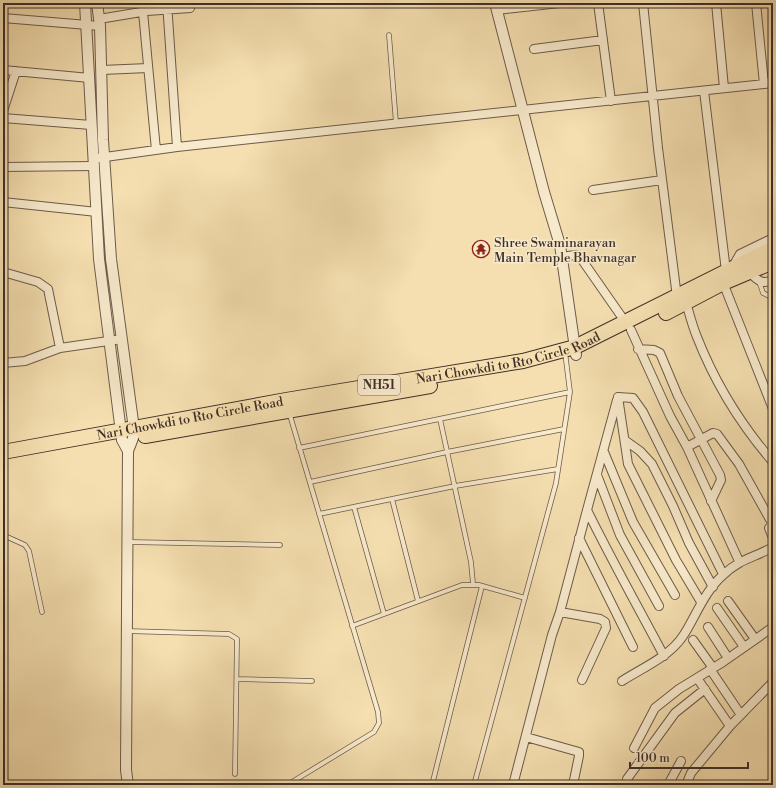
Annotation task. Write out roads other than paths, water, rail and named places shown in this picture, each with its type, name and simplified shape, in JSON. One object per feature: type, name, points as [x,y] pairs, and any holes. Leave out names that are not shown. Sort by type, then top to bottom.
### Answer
[{"type":"highway","name":"NH51","points":[[735,274],[773,248]]},
{"type":"highway","name":"NH51","points":[[735,274],[773,262]]},
{"type":"highway","name":"Nari Chowkdi to Rto Circle Road","points":[[3,452],[128,438],[288,406],[570,353],[629,326],[682,297],[735,274]]},
{"type":"highway","name":"NH51","points":[[3,460],[128,438]]},
{"type":"street","points":[[85,3],[100,264],[110,341],[128,438]]},
{"type":"street","points":[[97,3],[102,70],[110,259],[122,339],[128,438],[126,631],[126,770],[128,785]]},
{"type":"street","points":[[560,3],[496,6],[544,192],[560,245],[570,353]]},
{"type":"street","points":[[598,3],[611,101]]},
{"type":"street","points":[[643,3],[662,180],[682,297],[696,336],[726,399],[748,434],[773,462]]},
{"type":"street","points":[[716,3],[724,88]]},
{"type":"street","points":[[756,3],[764,84]]},
{"type":"street","points":[[3,18],[86,24],[99,23],[145,9],[168,6],[190,8]]},
{"type":"street","points":[[168,6],[177,147]]},
{"type":"street","points":[[145,9],[148,68],[156,150]]},
{"type":"street","points":[[534,49],[603,40]]},
{"type":"street","points":[[102,70],[148,68]]},
{"type":"street","points":[[3,70],[90,78]]},
{"type":"street","points":[[3,112],[16,71]]},
{"type":"street","points":[[3,167],[94,162],[105,157],[177,147],[773,83]]},
{"type":"street","points":[[704,90],[735,274],[773,409]]},
{"type":"street","points":[[3,118],[92,125]]},
{"type":"street","points":[[593,190],[662,180]]},
{"type":"street","points":[[3,202],[97,212]]},
{"type":"street","points":[[735,274],[740,254],[773,238]]},
{"type":"street","points":[[562,256],[575,255],[580,257],[629,326],[638,349],[670,416],[687,447],[740,561]]},
{"type":"street","points":[[3,272],[38,282],[48,288],[60,348]]},
{"type":"street","points":[[735,274],[765,283],[773,280]]},
{"type":"street","points":[[3,364],[25,361],[60,348],[122,339]]},
{"type":"street","points":[[638,349],[654,350],[660,353],[676,392],[720,475],[721,480],[711,500]]},
{"type":"street","points":[[618,397],[626,441],[628,464],[676,560],[701,602]]},
{"type":"street","points":[[513,785],[550,640],[560,612],[618,397]]},
{"type":"street","points":[[618,397],[633,398],[643,412],[723,574]]},
{"type":"street","points":[[687,447],[713,433],[717,434],[739,464],[771,525],[773,538]]},
{"type":"street","points":[[626,441],[640,451],[652,464],[689,543],[713,587]]},
{"type":"street","points":[[604,452],[633,522],[675,595]]},
{"type":"street","points":[[597,475],[620,535],[659,606]]},
{"type":"street","points":[[587,510],[611,560],[626,584],[664,656]]},
{"type":"street","points":[[579,538],[633,647]]},
{"type":"street","points":[[622,681],[664,656],[682,637],[701,602],[723,574],[740,561],[773,548]]},
{"type":"street","points":[[728,601],[755,639]]},
{"type":"street","points":[[718,608],[744,647]]},
{"type":"street","points":[[560,612],[600,618],[605,622],[606,628],[582,680]]},
{"type":"street","points":[[708,627],[728,658]]},
{"type":"street","points":[[634,748],[655,708],[679,689],[773,627]]},
{"type":"street","points":[[693,640],[741,715]]},
{"type":"street","points":[[697,678],[730,726]]},
{"type":"street","points":[[686,785],[691,774],[730,726],[773,682]]},
{"type":"street","points":[[627,779],[675,713],[705,690]]},
{"type":"street","points":[[526,737],[579,752],[580,756],[574,780]]},
{"type":"street","points":[[668,785],[681,761]]},
{"type":"lane","points":[[389,35],[396,123]]},
{"type":"lane","points":[[735,274],[773,298]]},
{"type":"lane","points":[[474,785],[525,598],[558,469],[570,392],[570,353]]},
{"type":"lane","points":[[300,448],[570,392]]},
{"type":"lane","points":[[287,785],[374,732],[379,723],[378,712],[288,406]]},
{"type":"lane","points":[[440,420],[471,562],[473,584]]},
{"type":"lane","points":[[310,482],[447,452],[564,429]]},
{"type":"lane","points":[[319,514],[455,486],[558,469]]},
{"type":"lane","points":[[392,499],[418,601]]},
{"type":"lane","points":[[354,507],[384,614]]},
{"type":"lane","points":[[3,535],[25,545],[29,551],[42,612]]},
{"type":"lane","points":[[128,542],[280,545]]},
{"type":"lane","points":[[352,626],[462,585],[473,584],[525,598]]},
{"type":"lane","points":[[432,785],[482,586]]},
{"type":"lane","points":[[126,631],[234,636],[238,643],[235,774]]},
{"type":"lane","points":[[237,679],[312,681]]},
{"type":"place","name":"Shree Swaminarayan Main Temple Bhavnagar","points":[[481,249]]}]
